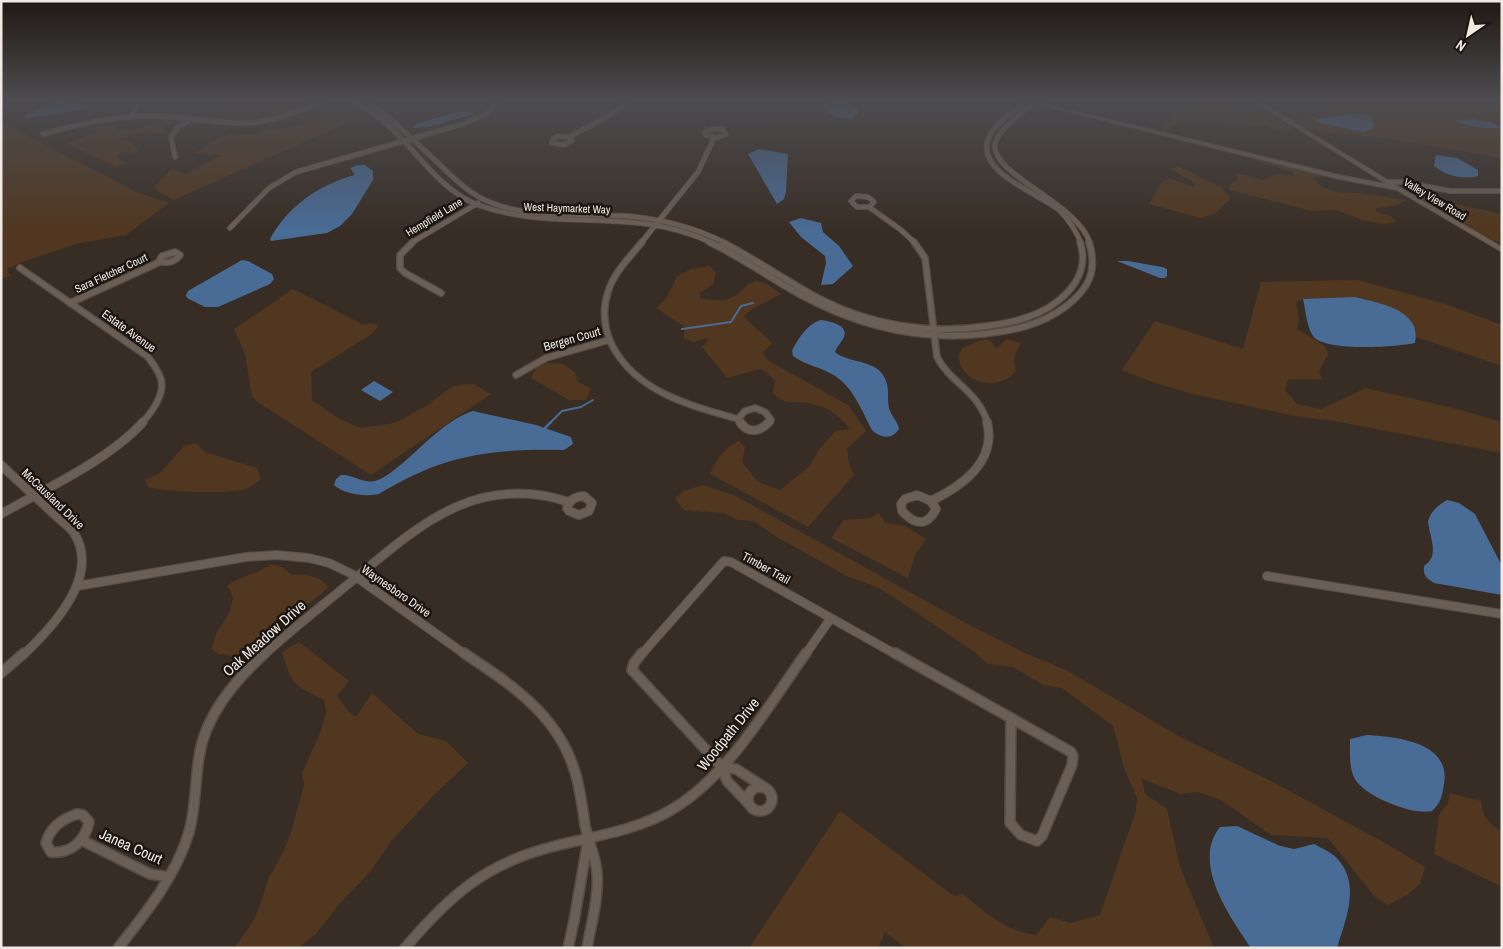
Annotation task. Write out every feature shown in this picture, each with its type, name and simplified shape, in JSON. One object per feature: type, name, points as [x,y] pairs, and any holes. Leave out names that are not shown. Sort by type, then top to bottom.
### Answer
[{"type":"main road","name":"Valley View Road","points":[[1328,145],[1502,250]]},
{"type":"street","points":[[173,145],[175,157]]},
{"type":"street","points":[[230,228],[265,191],[286,177],[308,168],[388,145]]},
{"type":"street","name":"West Haymarket Way","points":[[407,145],[455,192],[476,204],[498,212],[530,217],[658,222],[710,241],[818,306],[883,329],[975,335],[1023,327],[1062,309],[1079,295],[1088,283],[1094,265],[1093,249],[1087,235],[1068,210],[1027,186]]},
{"type":"street","name":"West Haymarket Way","points":[[419,145],[460,186],[483,201],[508,208],[534,212],[622,215],[705,232],[831,304],[854,314],[891,324],[934,332],[974,328],[1018,320],[1054,304],[1071,290],[1083,268],[1084,259],[1078,234],[1055,207],[1007,170],[997,158],[995,145]]},
{"type":"street","points":[[711,145],[698,172],[616,274],[604,300],[603,321],[609,340],[628,367],[655,389],[688,404],[738,419]]},
{"type":"street","points":[[1210,145],[1339,177],[1397,188]]},
{"type":"street","points":[[1388,182],[1405,182],[1450,191],[1502,190]]},
{"type":"street","name":"Hempfield Lane","points":[[440,293],[405,273],[400,268],[400,255],[414,239],[483,201]]},
{"type":"street","points":[[869,207],[912,240],[922,252],[928,276],[938,358],[970,392],[983,409],[988,423],[990,440],[985,457],[975,472],[960,486],[931,501]]},
{"type":"street","name":"Sara Fletcher Court","points":[[70,303],[160,262]]},
{"type":"street","name":"Estate Avenue","points":[[1,514],[103,455],[125,440],[150,414],[160,397],[162,386],[161,375],[156,365],[148,358],[20,268]]},
{"type":"street","points":[[776,281],[783,277]]},
{"type":"street","points":[[1077,280],[1088,283]]},
{"type":"street","name":"Bergen Court","points":[[516,375],[546,358],[609,340]]},
{"type":"street","points":[[755,408],[769,414],[771,420],[768,426],[762,430],[753,431],[745,429],[739,424],[738,419],[741,413],[755,408]]},
{"type":"street","name":"McCausland Drive","points":[[1,465],[68,526],[80,545],[82,561],[77,586],[66,607],[42,638],[1,673]]},
{"type":"street","name":"Oak Meadow Drive","points":[[118,948],[152,904],[180,855],[190,826],[195,774],[203,737],[220,704],[236,681],[252,664],[419,527],[436,516],[462,505],[494,496],[548,495],[569,502]]},
{"type":"street","points":[[917,495],[931,501],[936,509],[935,516],[928,521],[910,520],[903,514],[900,507],[902,501],[908,496],[917,495]]},
{"type":"street","name":"Waynesboro Drive","points":[[77,586],[262,556],[290,556],[315,560],[338,567],[356,578],[521,695],[541,712],[562,741],[572,761],[584,805],[588,840],[597,873],[596,897],[587,948]]},
{"type":"street","name":"Timber Trail","points":[[722,767],[632,670],[634,663],[724,561],[731,562],[1067,749],[1073,756],[1072,765],[1042,836],[1037,841],[1013,829],[1010,822],[1011,718]]},
{"type":"street","points":[[1267,576],[1502,614]]},
{"type":"street","name":"Woodpath Drive","points":[[405,948],[446,903],[484,874],[516,858],[588,840],[652,820],[691,797],[722,767],[831,618]]},
{"type":"street","points":[[722,767],[736,769],[766,789],[771,795],[770,806],[759,811],[727,781],[722,767]]},
{"type":"street","points":[[750,804],[748,797],[752,790],[758,787],[766,789]]},
{"type":"street","name":"Janea Court","points":[[77,814],[83,815],[89,822],[82,840],[69,850],[56,853],[47,848],[46,843],[51,830],[56,824],[63,819],[77,814]]},
{"type":"street","name":"Janea Court","points":[[82,840],[150,874],[169,877]]},
{"type":"street","name":"Waynesboro Drive","points":[[568,948],[577,907],[582,861],[588,840]]},
{"type":"shaded area","points":[[1,145],[46,145],[139,193],[169,203],[126,235],[76,244],[22,262],[7,269],[10,276],[1,279]]},
{"type":"shaded area","points":[[72,145],[134,145],[138,149],[136,154],[123,153],[116,156],[118,159],[124,160],[125,164],[115,167]]},
{"type":"shaded area","points":[[207,145],[297,145],[174,200],[154,187],[172,169],[185,174],[222,155],[195,153]]},
{"type":"shaded area","points":[[1426,145],[1502,145],[1502,158]]},
{"type":"shaded area","points":[[1254,159],[1328,177],[1315,177],[1316,182],[1332,191],[1407,200],[1395,206],[1375,208],[1377,212],[1391,216],[1396,222],[1384,224],[1362,220],[1336,210],[1312,211],[1229,190],[1230,184],[1238,180],[1236,173],[1264,180],[1278,174],[1295,176],[1293,172],[1257,162]]},
{"type":"shaded area","points":[[1179,167],[1221,187],[1231,198],[1215,214],[1200,218],[1149,204],[1161,183],[1168,178],[1194,187],[1195,183],[1169,168]]},
{"type":"shaded area","points":[[1417,196],[1502,214],[1502,244],[1486,237]]},
{"type":"shaded area","points":[[709,266],[716,273],[714,283],[700,293],[700,298],[724,300],[733,297],[754,281],[760,281],[769,285],[781,294],[752,309],[744,316],[772,343],[763,352],[767,360],[848,405],[866,431],[847,449],[849,463],[854,475],[808,527],[710,474],[722,454],[739,441],[745,447],[742,462],[758,482],[780,490],[809,467],[818,451],[835,431],[850,429],[837,415],[827,409],[815,404],[786,402],[782,400],[773,393],[775,380],[761,369],[727,378],[702,347],[709,340],[707,338],[693,342],[684,338],[685,327],[656,308],[666,298],[677,276],[692,269]]},
{"type":"shaded area","points":[[1358,280],[1445,304],[1502,325],[1502,366],[1416,337],[1413,328],[1405,319],[1382,305],[1360,299],[1303,299],[1296,302],[1299,319],[1297,329],[1325,346],[1328,354],[1319,371],[1322,380],[1288,380],[1285,390],[1297,404],[1321,409],[1366,388],[1457,409],[1502,422],[1502,453],[1334,421],[1300,417],[1193,394],[1152,382],[1122,370],[1155,321],[1243,349],[1261,282]]},
{"type":"shaded area","points":[[293,289],[364,325],[372,323],[378,326],[373,333],[311,372],[312,400],[338,418],[360,428],[395,423],[426,406],[453,386],[473,384],[491,394],[371,475],[252,397],[245,354],[234,329]]},
{"type":"shaded area","points":[[983,339],[991,341],[996,349],[1007,339],[1021,343],[1015,356],[1016,370],[1000,382],[981,382],[972,378],[960,364],[959,354],[963,348]]},
{"type":"shaded area","points":[[538,364],[563,364],[575,372],[578,382],[591,388],[586,400],[569,400],[531,378]]},
{"type":"shaded area","points":[[196,443],[205,452],[257,468],[261,479],[248,488],[228,492],[183,491],[148,487],[145,480],[160,473],[184,446]]},
{"type":"shaded area","points":[[703,485],[736,496],[971,626],[1027,654],[1066,670],[1182,738],[1269,780],[1385,843],[1425,867],[1420,884],[1407,895],[1388,905],[1375,897],[1328,838],[1271,835],[1221,800],[1198,792],[1181,794],[1142,779],[1145,794],[1167,809],[1180,867],[1214,948],[906,948],[885,932],[878,948],[749,948],[840,811],[954,896],[963,894],[997,920],[1015,930],[1036,935],[1050,917],[1070,923],[1100,915],[1136,810],[1137,798],[1124,768],[1113,726],[1062,688],[1043,685],[1013,667],[988,664],[973,651],[877,587],[847,576],[775,536],[754,521],[738,520],[723,513],[684,510],[675,499],[683,491]]},
{"type":"shaded area","points":[[879,513],[885,523],[906,526],[926,539],[915,555],[908,578],[831,538],[844,520],[871,518]]},
{"type":"shaded area","points":[[271,564],[282,567],[292,575],[308,575],[317,578],[325,583],[328,588],[244,657],[219,654],[211,649],[216,634],[230,611],[233,597],[227,586]]},
{"type":"shaded area","points":[[299,642],[349,681],[337,696],[348,711],[356,717],[372,693],[418,734],[446,741],[468,763],[435,794],[392,840],[370,872],[340,903],[316,934],[298,948],[234,948],[253,922],[268,879],[284,851],[304,785],[302,773],[321,731],[326,711],[324,700],[300,687],[288,672],[282,652]]},
{"type":"shaded area","points":[[1450,793],[1481,801],[1487,820],[1502,832],[1502,887],[1434,854],[1439,815],[1448,803]]},
{"type":"water","points":[[759,149],[788,154],[786,192],[784,199],[777,204],[748,154]]},
{"type":"water","points":[[1436,155],[1457,158],[1478,170],[1478,176],[1461,177],[1444,172],[1434,166]]},
{"type":"water","points":[[365,165],[373,171],[373,180],[352,214],[340,226],[327,233],[271,241],[270,239],[277,227],[306,198],[329,184],[355,175],[350,168]]},
{"type":"water","points":[[801,218],[821,223],[823,232],[839,246],[853,266],[833,284],[821,285],[826,263],[825,256],[801,237],[789,222]]},
{"type":"water","points":[[242,260],[248,261],[272,274],[274,279],[270,284],[218,307],[205,307],[187,298],[188,291]]},
{"type":"water","points":[[1117,261],[1162,267],[1167,269],[1167,276],[1160,278]]},
{"type":"water","points":[[1355,297],[1386,305],[1405,315],[1412,322],[1415,332],[1415,343],[1378,347],[1345,346],[1320,341],[1313,336],[1303,299]]},
{"type":"water","points":[[821,320],[837,324],[844,329],[844,337],[835,352],[846,358],[874,367],[884,376],[888,387],[889,408],[899,429],[893,435],[886,437],[872,430],[856,400],[847,386],[841,381],[830,373],[793,356],[792,351],[804,332]]},
{"type":"water","points":[[374,381],[393,392],[380,401],[361,390]]},
{"type":"water","points":[[473,411],[536,425],[571,437],[573,444],[564,450],[521,450],[462,458],[422,471],[379,494],[355,494],[343,491],[334,485],[336,479],[341,475],[371,482],[383,478],[445,426]]},
{"type":"water","points":[[1447,500],[1459,503],[1475,514],[1502,566],[1502,595],[1434,583],[1426,576],[1424,566],[1429,562],[1433,552],[1428,522],[1435,509]]},
{"type":"water","points":[[1367,735],[1406,740],[1419,744],[1431,751],[1439,759],[1444,770],[1444,784],[1441,799],[1432,811],[1423,812],[1400,807],[1365,790],[1357,782],[1351,766],[1350,739]]},
{"type":"water","points":[[1237,826],[1280,846],[1294,849],[1314,844],[1338,859],[1346,872],[1350,893],[1347,916],[1337,948],[1251,948],[1224,906],[1212,873],[1210,857],[1212,841],[1220,827]]},
{"type":"waterway","points":[[682,329],[731,322],[741,306],[753,303]]},
{"type":"waterway","points":[[545,428],[562,411],[581,407],[593,400]]}]
